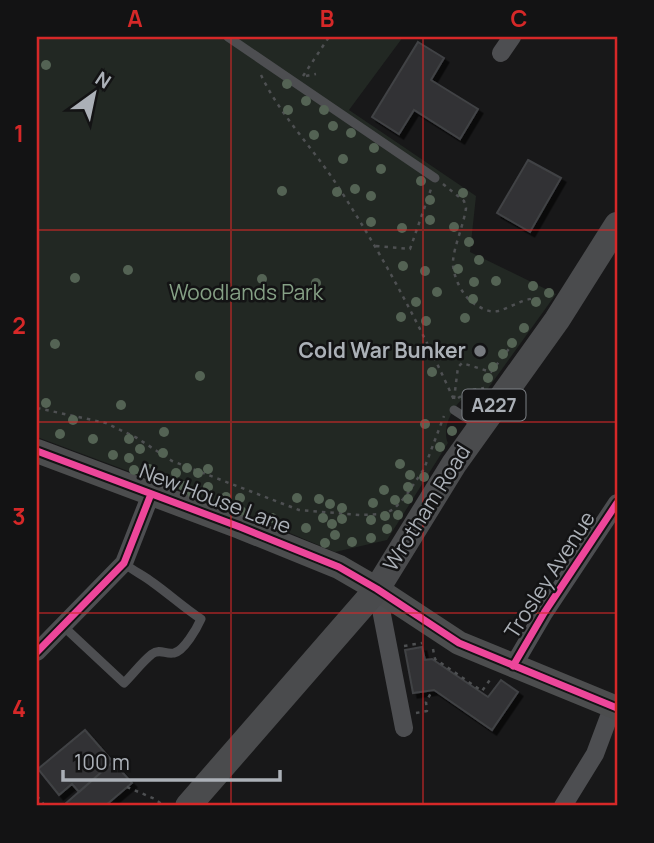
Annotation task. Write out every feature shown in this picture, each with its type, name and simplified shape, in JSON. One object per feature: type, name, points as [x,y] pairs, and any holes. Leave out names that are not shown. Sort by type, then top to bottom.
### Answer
[{"type":"main road","name":"Wrotham Road","points":[[188,806],[377,589],[426,505],[479,426],[557,320],[617,225]]},
{"type":"street","points":[[501,52],[512,37]]},
{"type":"street","name":"New House Lane","points":[[37,451],[339,567],[507,672],[615,707]]},
{"type":"street","points":[[37,652],[124,563],[151,494]]},
{"type":"street","name":"Trosley Avenue","points":[[507,672],[617,503]]},
{"type":"street","points":[[377,589],[407,721]]},
{"type":"street","points":[[563,806],[595,754],[615,707]]},
{"type":"lane","points":[[229,37],[254,51],[435,178]]},
{"type":"lane","points":[[451,408],[479,426]]},
{"type":"lane","points":[[64,627],[124,683],[152,654],[162,651],[172,654],[177,652],[196,632],[201,618],[124,563]]},
{"type":"path","points":[[316,74],[303,77],[329,37]]},
{"type":"path","points":[[254,51],[268,90],[324,166],[376,246],[401,291],[451,408]]},
{"type":"path","points":[[376,246],[410,249],[435,178],[464,201],[466,208],[453,261],[457,282],[468,299],[483,309],[496,312],[538,297],[546,300]]},
{"type":"path","points":[[37,408],[106,424],[137,438],[172,461],[299,510],[360,515],[384,514],[394,509],[405,497],[424,469],[451,408],[458,367],[467,363],[491,372],[516,340]]},
{"type":"path","points":[[451,408],[472,390],[484,388]]},
{"type":"path","points":[[402,651],[404,645],[424,643]]},
{"type":"path","points":[[431,647],[435,659],[482,691],[493,676],[507,672]]},
{"type":"path","points":[[407,721],[427,711],[426,702],[432,691]]},
{"type":"path","points":[[127,787],[155,799],[164,806]]},
{"type":"path","points":[[37,796],[45,806]]},
{"type":"green space","name":"Woodlands Park","points":[[37,37],[403,37],[349,110],[476,196],[470,252],[556,294],[484,394],[468,395],[454,408],[447,426],[448,443],[387,540],[335,552],[254,518],[37,437]]},
{"type":"building","points":[[418,42],[444,58],[431,80],[478,109],[460,139],[414,110],[399,134],[372,117]]},
{"type":"building","points":[[528,160],[561,178],[530,232],[497,213]]},
{"type":"building","points":[[422,647],[425,660],[432,659],[488,697],[501,680],[518,692],[492,730],[434,690],[413,693],[405,650]]},
{"type":"building","points":[[85,730],[113,762],[79,792],[72,784],[59,795],[38,769]]},
{"type":"building","points":[[113,762],[132,783],[105,806],[65,804]]},
{"type":"cycle path","points":[[37,451],[339,567],[459,643],[617,708]]},
{"type":"cycle path","points":[[37,652],[124,563],[151,494]]},
{"type":"cycle path","points":[[513,666],[544,613],[617,503]]},
{"type":"place","name":"Cold War Bunker","points":[[480,351]]}]
